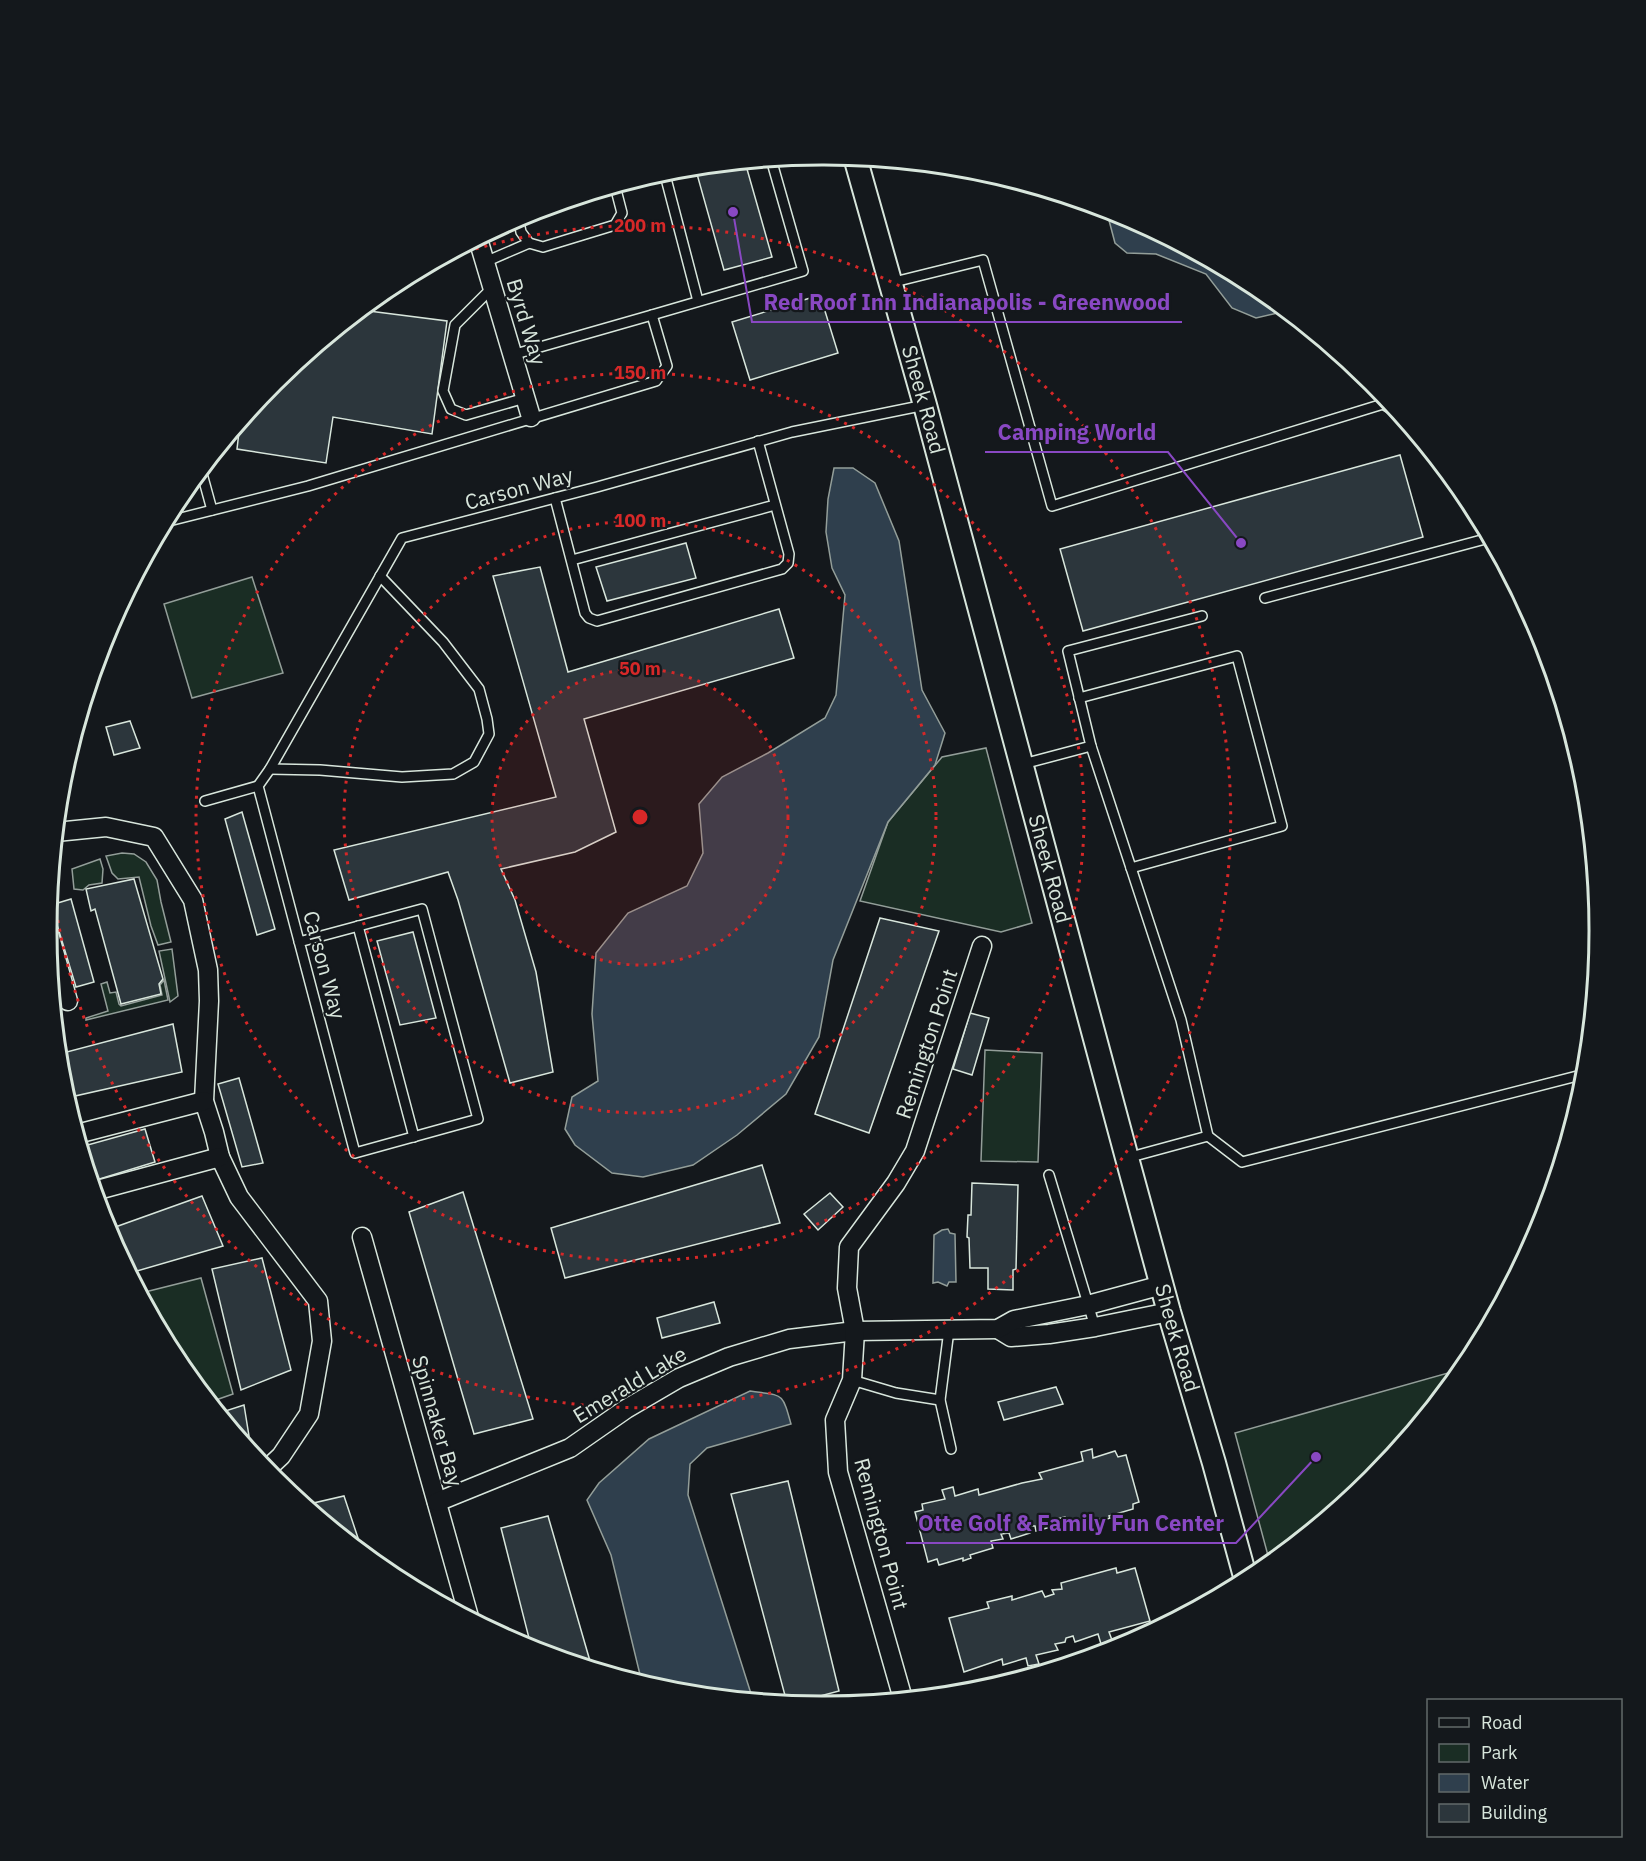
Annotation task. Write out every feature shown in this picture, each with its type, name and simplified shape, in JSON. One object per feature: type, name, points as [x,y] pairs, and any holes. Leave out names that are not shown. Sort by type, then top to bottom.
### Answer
[{"type":"street","name":"Sheek Road","points":[[857,166],[925,405],[1169,1312],[1243,1571]]},
{"type":"street","name":"Byrd Way","points":[[480,245],[531,417]]},
{"type":"street","points":[[64,831],[106,827],[154,837],[193,900],[208,970],[209,1000],[204,1101],[220,1157],[240,1197],[318,1301],[322,1341],[309,1414],[281,1456],[273,1463]]},
{"type":"street","name":"Remington Point","points":[[901,1692],[838,1472],[836,1420],[852,1380],[855,1332],[847,1288],[849,1247],[896,1183],[915,1151],[982,946]]},
{"type":"street","points":[[58,967],[68,1001]]},
{"type":"street","points":[[84,1132],[204,1101]]},
{"type":"street","points":[[102,1189],[220,1157]]},
{"type":"street","name":"Spinnaker Bay","points":[[362,1237],[467,1609]]},
{"type":"street","name":"Emerald Lake","points":[[437,1502],[570,1448],[626,1409],[670,1383],[729,1356],[789,1340],[855,1332],[999,1329],[1014,1320],[1088,1305],[1162,1285]]},
{"type":"street","name":"Emerald Lake","points":[[999,1329],[1011,1336],[1049,1334],[1169,1312]]},
{"type":"lane","points":[[512,355],[803,271],[773,166]]},
{"type":"lane","points":[[667,181],[698,301]]},
{"type":"lane","points":[[520,227],[529,243],[543,247],[615,225],[622,213],[617,193]]},
{"type":"lane","points":[[485,262],[529,243]]},
{"type":"lane","points":[[890,283],[983,260],[1052,506],[1380,405]]},
{"type":"lane","points":[[492,288],[455,325],[443,391],[451,410],[466,415],[525,398]]},
{"type":"lane","points":[[177,519],[308,486],[656,381],[667,366],[652,315]]},
{"type":"lane","name":"Carson Way","points":[[414,1137],[355,1153],[258,786],[270,770],[402,538],[792,432],[925,405]]},
{"type":"lane","points":[[555,498],[585,613],[589,618],[597,621],[782,569],[788,563],[789,554],[758,441]]},
{"type":"lane","points":[[204,480],[212,510]]},
{"type":"lane","points":[[572,560],[775,505]]},
{"type":"lane","points":[[1265,598],[1481,540]]},
{"type":"lane","points":[[270,770],[320,770],[402,777],[453,774],[474,762],[489,734],[479,689],[443,642],[380,576]]},
{"type":"lane","points":[[1202,616],[1068,651],[1091,746],[1181,1020],[1208,1136],[1242,1162],[1575,1077]]},
{"type":"lane","points":[[1079,698],[1237,656],[1282,826],[1131,868]]},
{"type":"lane","points":[[1022,764],[1091,746]]},
{"type":"lane","points":[[205,801],[258,786]]},
{"type":"lane","points":[[299,942],[358,926],[422,909],[478,1119],[414,1137],[358,926]]},
{"type":"lane","points":[[1127,1158],[1208,1136]]},
{"type":"lane","points":[[1049,1175],[1095,1327]]},
{"type":"lane","points":[[949,1330],[940,1400],[951,1449]]},
{"type":"lane","points":[[852,1380],[896,1393],[940,1400]]},
{"type":"green space","points":[[252,577],[283,673],[192,698],[164,604]]},
{"type":"green space","points":[[986,748],[1032,923],[1001,932],[860,901],[888,822],[942,757]]},
{"type":"green space","points":[[122,853],[134,854],[146,862],[157,880],[171,942],[158,945],[139,877],[118,879],[112,873],[106,856]]},
{"type":"green space","points":[[100,859],[103,869],[102,883],[89,885],[83,890],[74,889],[72,869]]},
{"type":"green space","points":[[172,949],[178,996],[170,1002],[159,951]]},
{"type":"green space","points":[[164,980],[168,1000],[86,1020],[86,1018],[108,1011],[101,984],[107,982],[110,993],[116,992],[121,1006],[162,995],[160,985]]},
{"type":"green space","points":[[985,1050],[1042,1053],[1038,1162],[981,1161]]},
{"type":"green space","points":[[201,1278],[233,1394],[217,1400],[186,1356],[148,1291]]},
{"type":"green space","points":[[1448,1373],[1399,1436],[1365,1472],[1328,1506],[1267,1554],[1235,1433]]},
{"type":"water","points":[[1109,220],[1162,243],[1206,267],[1276,313],[1256,318],[1232,308],[1206,274],[1156,254],[1127,253],[1115,243]]},
{"type":"water","points":[[834,468],[853,468],[875,483],[899,541],[922,690],[945,733],[935,765],[888,822],[833,960],[819,1037],[786,1094],[737,1135],[693,1165],[643,1177],[612,1173],[575,1145],[565,1129],[572,1097],[598,1081],[592,1014],[596,953],[628,913],[687,886],[703,853],[699,804],[722,777],[768,753],[825,718],[836,695],[845,595],[832,568],[826,532],[828,499]]},
{"type":"water","points":[[948,1229],[950,1233],[955,1234],[956,1282],[949,1282],[947,1286],[938,1282],[933,1283],[934,1235]]},
{"type":"water","points":[[750,1391],[775,1395],[783,1400],[791,1424],[707,1448],[690,1464],[688,1495],[751,1693],[674,1682],[640,1674],[611,1555],[587,1500],[599,1483],[649,1439]]},
{"type":"building","points":[[747,169],[772,257],[724,270],[697,175]]},
{"type":"building","points":[[820,295],[838,353],[750,380],[732,322]]},
{"type":"building","points":[[373,312],[447,321],[432,434],[333,417],[326,463],[237,449],[239,435],[281,389],[318,355]]},
{"type":"building","points":[[1400,455],[1423,537],[1083,631],[1060,549]]},
{"type":"building","points":[[686,543],[696,578],[607,601],[596,567]]},
{"type":"building","points":[[540,567],[568,672],[779,609],[794,658],[584,719],[616,832],[575,852],[501,869],[515,900],[536,972],[553,1072],[510,1083],[448,872],[349,900],[334,850],[556,797],[493,576]]},
{"type":"building","points":[[130,721],[140,748],[114,755],[106,727]]},
{"type":"building","points":[[242,812],[275,929],[257,935],[225,819]]},
{"type":"building","points":[[134,879],[163,979],[159,984],[161,994],[121,1004],[95,909],[91,911],[86,889]]},
{"type":"building","points":[[71,899],[94,982],[76,987],[57,925],[58,903]]},
{"type":"building","points":[[880,918],[939,931],[869,1133],[815,1114]]},
{"type":"building","points":[[413,932],[436,1018],[400,1025],[377,941]]},
{"type":"building","points":[[970,1013],[989,1018],[972,1075],[953,1069]]},
{"type":"building","points":[[173,1024],[182,1072],[76,1096],[67,1052]]},
{"type":"building","points":[[239,1078],[263,1163],[242,1167],[218,1084]]},
{"type":"building","points":[[145,1129],[155,1162],[99,1179],[88,1145]]},
{"type":"building","points":[[762,1165],[780,1223],[565,1278],[551,1228]]},
{"type":"building","points":[[972,1183],[1018,1185],[1016,1269],[1013,1270],[1013,1290],[988,1289],[988,1268],[970,1268],[969,1238],[967,1237],[968,1215],[971,1215]]},
{"type":"building","points":[[463,1192],[533,1419],[474,1434],[409,1212]]},
{"type":"building","points":[[830,1193],[843,1207],[818,1230],[804,1214]]},
{"type":"building","points":[[202,1196],[223,1246],[137,1271],[116,1227]]},
{"type":"building","points":[[262,1258],[291,1370],[241,1390],[212,1269]]},
{"type":"building","points":[[714,1302],[720,1323],[662,1338],[657,1318]]},
{"type":"building","points":[[1056,1387],[1063,1404],[1004,1420],[998,1402]]},
{"type":"building","points":[[244,1405],[249,1436],[247,1436],[226,1411]]},
{"type":"building","points":[[1092,1449],[1093,1458],[1115,1451],[1118,1457],[1126,1455],[1139,1502],[1133,1504],[1133,1509],[1109,1516],[1110,1518],[1101,1521],[1099,1519],[1076,1523],[1075,1520],[1067,1522],[1065,1517],[1057,1519],[1058,1525],[1036,1531],[1035,1526],[1028,1526],[1030,1533],[1011,1539],[1009,1533],[1001,1534],[1003,1539],[991,1541],[993,1548],[970,1555],[971,1558],[963,1561],[963,1558],[939,1565],[937,1559],[928,1562],[915,1512],[923,1510],[922,1504],[945,1499],[942,1490],[953,1487],[955,1496],[978,1489],[979,1495],[1042,1479],[1039,1473],[1083,1461],[1081,1452]]},
{"type":"building","points":[[788,1481],[839,1691],[820,1696],[785,1695],[731,1494]]},
{"type":"building","points":[[344,1496],[358,1539],[318,1506],[315,1503]]},
{"type":"building","points":[[548,1516],[590,1660],[529,1637],[501,1528]]},
{"type":"building","points":[[1116,1568],[1117,1573],[1135,1568],[1150,1621],[1109,1632],[1112,1640],[1101,1644],[1098,1634],[1075,1642],[1073,1636],[1066,1638],[1065,1642],[1055,1644],[1058,1650],[1036,1655],[1039,1664],[1028,1666],[1026,1658],[1003,1665],[1002,1659],[964,1672],[949,1618],[989,1608],[987,1602],[1012,1596],[1012,1600],[1042,1591],[1045,1597],[1054,1594],[1052,1590],[1062,1589],[1061,1583]]},
{"type":"place","name":"Red Roof Inn Indianapolis - Greenwood","points":[[733,212]]},
{"type":"place","name":"Camping World","points":[[1241,543]]},
{"type":"place","name":"Otte Golf & Family Fun Center","points":[[1316,1457]]}]
